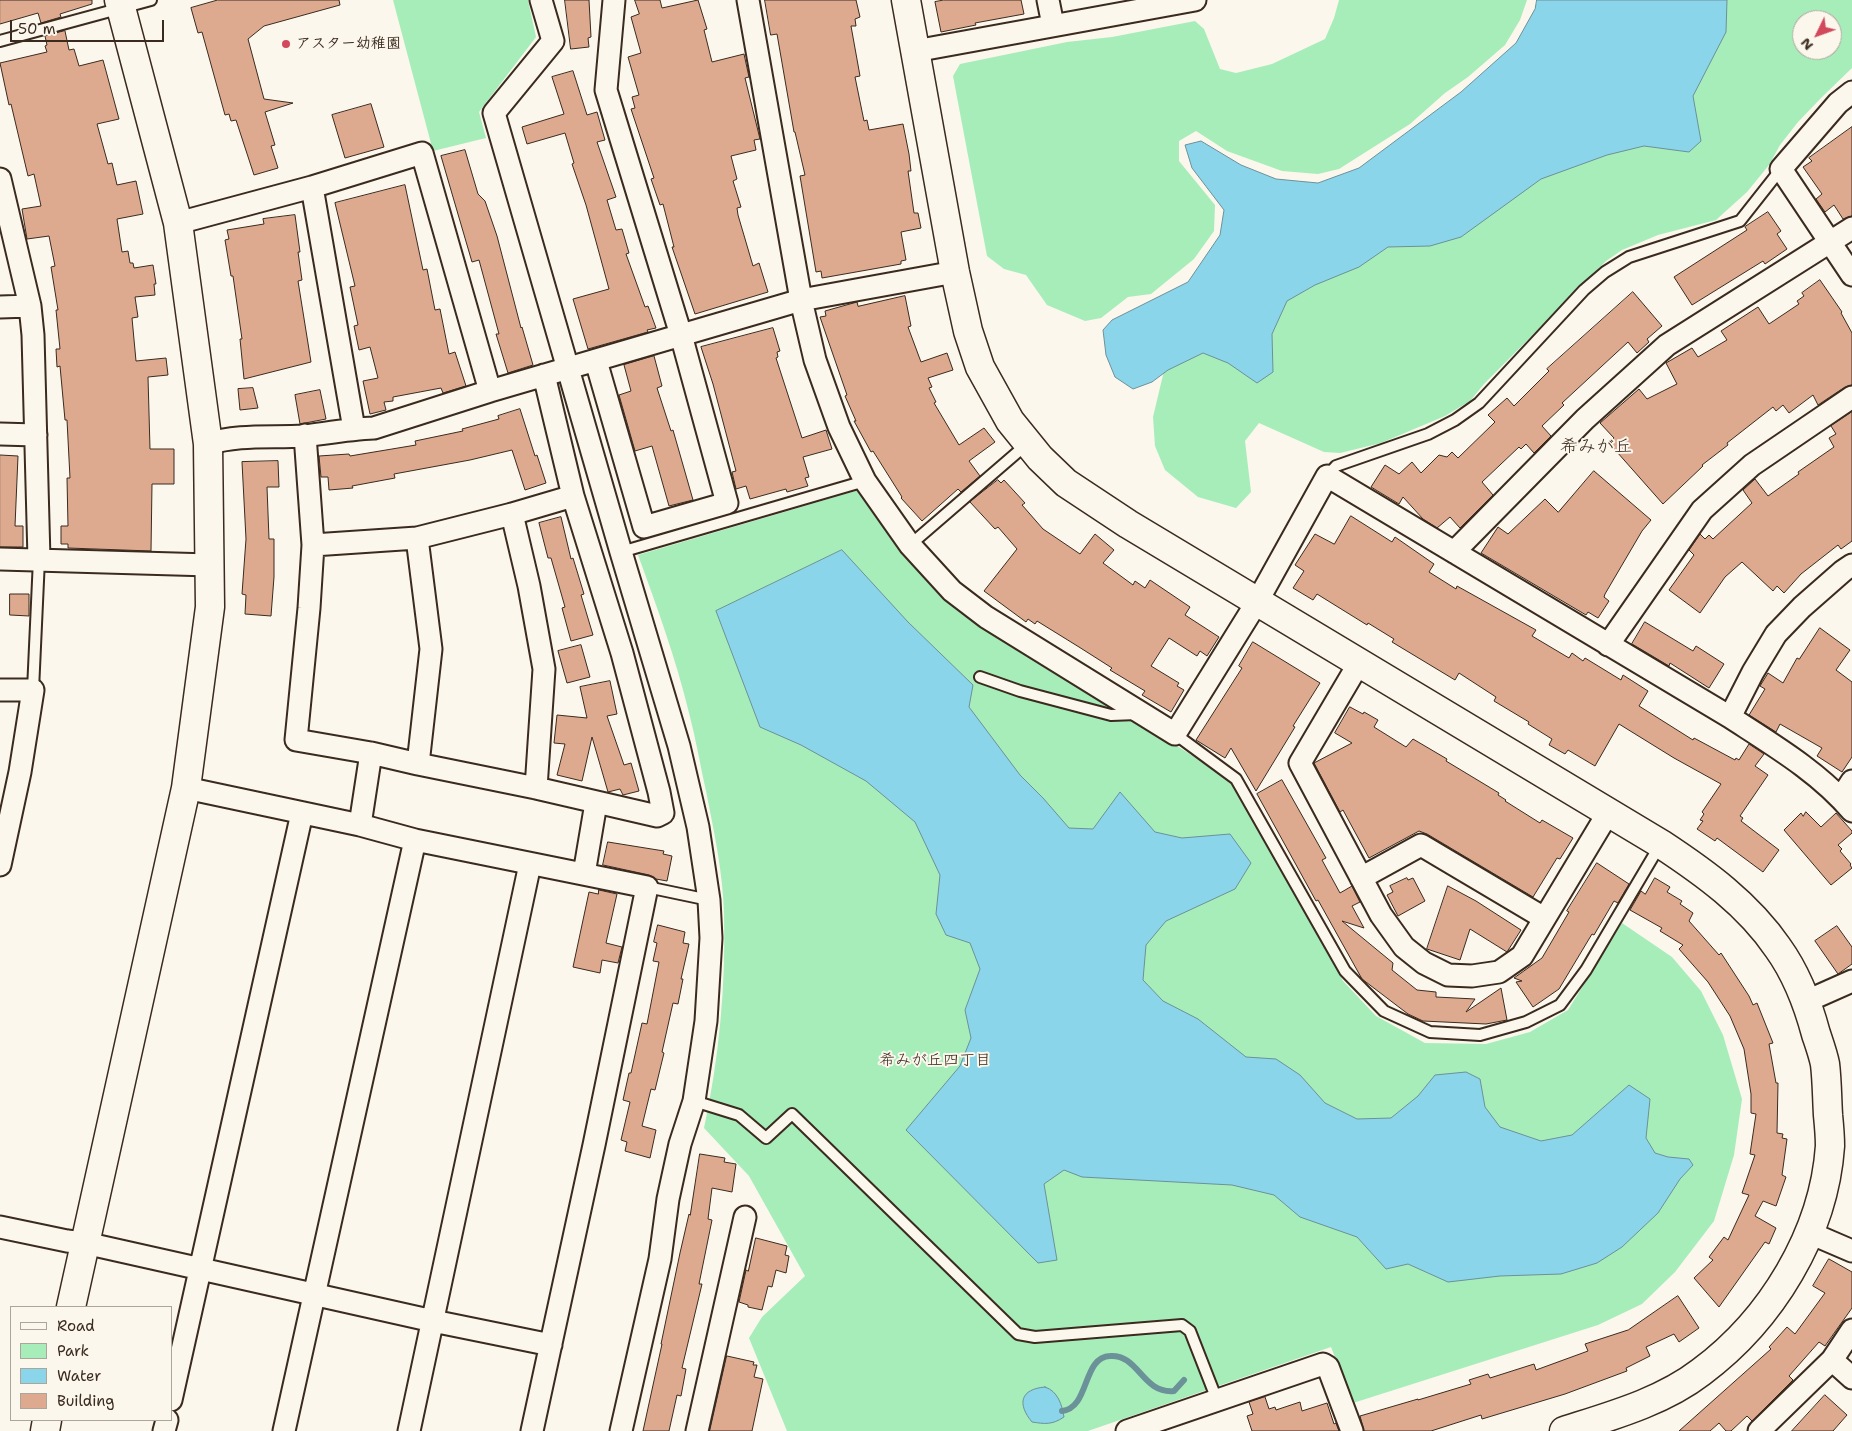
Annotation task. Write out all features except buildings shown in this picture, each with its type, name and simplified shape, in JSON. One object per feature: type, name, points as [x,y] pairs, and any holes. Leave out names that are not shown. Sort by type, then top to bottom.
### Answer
[{"type":"street","points":[[542,0],[553,42],[494,113],[567,369],[679,746],[698,827],[709,900],[711,938],[706,1021],[694,1101],[680,1144],[668,1199],[660,1259],[621,1431]]},
{"type":"street","points":[[596,361],[644,527],[727,503],[681,335],[606,90],[614,0]]},
{"type":"street","points":[[748,0],[801,300],[815,360],[839,427],[865,481],[910,545],[952,591],[986,617],[1175,734],[1257,602],[1327,476],[1730,718],[1796,760],[1848,797]]},
{"type":"street","points":[[906,0],[955,272],[968,331],[980,367],[1010,421],[1040,458],[1066,483],[1128,524],[1660,844],[1701,871],[1733,897],[1755,919],[1779,948],[1807,1002],[1825,1063],[1830,1145],[1824,1188],[1810,1233],[1774,1298],[1728,1350],[1701,1373],[1673,1391],[1604,1425],[1564,1431]]},
{"type":"street","points":[[1048,0],[1053,25]]},
{"type":"street","points":[[916,51],[1196,0]]},
{"type":"street","points":[[71,1306],[186,788],[210,607],[208,444],[178,223],[120,4]]},
{"type":"street","points":[[1852,92],[1838,103],[1781,169],[1852,276]]},
{"type":"street","points":[[178,223],[422,153],[490,391]]},
{"type":"street","points":[[0,179],[30,306],[33,335],[39,559]]},
{"type":"street","points":[[312,186],[354,428]]},
{"type":"street","points":[[1454,552],[1585,419],[1667,345],[1852,228]]},
{"type":"street","points":[[208,444],[222,439],[305,436],[354,428],[374,428],[490,391],[801,300],[955,272]]},
{"type":"street","points":[[0,307],[30,306]]},
{"type":"street","points":[[305,436],[313,545],[296,740],[371,753],[657,816],[663,813],[659,792],[622,653],[573,496],[544,376]]},
{"type":"street","points":[[1608,645],[1702,510],[1752,465],[1852,397]]},
{"type":"street","points":[[0,434],[36,435]]},
{"type":"street","points":[[313,545],[417,538],[512,514],[573,496]]},
{"type":"street","points":[[512,514],[529,586],[544,668],[536,788]]},
{"type":"street","points":[[417,538],[431,650],[418,764]]},
{"type":"street","points":[[0,559],[210,565]]},
{"type":"street","points":[[1730,718],[1753,672],[1776,634],[1802,606],[1852,565]]},
{"type":"street","points":[[1359,663],[1300,763],[1381,915],[1404,947],[1424,963],[1448,975],[1472,976],[1499,972],[1522,956],[1608,813]]},
{"type":"street","points":[[0,690],[33,690],[20,772],[1,855]]},
{"type":"street","points":[[360,825],[371,753]]},
{"type":"street","points":[[186,788],[360,825],[415,840],[647,887],[594,1145],[532,1431]]},
{"type":"street","points":[[584,874],[596,804]]},
{"type":"street","points":[[172,1395],[302,813]]},
{"type":"street","points":[[284,1431],[415,840]]},
{"type":"street","points":[[1361,878],[1421,845],[1544,918]]},
{"type":"street","points":[[409,1431],[530,864]]},
{"type":"street","points":[[1807,1002],[1852,981]]},
{"type":"street","points":[[697,1431],[745,1217]]},
{"type":"street","points":[[0,1227],[84,1243],[199,1270],[551,1345]]},
{"type":"street","points":[[1810,1233],[1852,1251]]},
{"type":"street","points":[[1759,1431],[1832,1360],[1852,1330]]},
{"type":"street","points":[[1832,1360],[1852,1378]]},
{"type":"street","points":[[1127,1431],[1323,1364],[1328,1367],[1352,1431]]},
{"type":"lane","points":[[0,41],[120,4],[151,0]]},
{"type":"lane","points":[[1327,476],[1336,466],[1428,434],[1455,420],[1479,404],[1584,290],[1605,272],[1630,257],[1740,221],[1781,169]]},
{"type":"lane","points":[[910,545],[1028,443]]},
{"type":"lane","points":[[621,552],[865,481]]},
{"type":"lane","points":[[33,690],[39,559]]},
{"type":"lane","points":[[980,677],[1020,691],[1111,715],[1143,714]]},
{"type":"lane","points":[[1175,734],[1236,779],[1345,971],[1384,1011],[1430,1032],[1480,1034],[1526,1022],[1560,1005],[1586,970],[1660,844]]},
{"type":"lane","points":[[647,887],[709,900]]},
{"type":"lane","points":[[694,1101],[739,1115],[766,1138],[792,1114],[1018,1334],[1035,1336],[1182,1325],[1190,1332],[1217,1400]]},
{"type":"green space","points":[[393,0],[528,0],[536,37],[479,112],[486,138],[433,151]]},
{"type":"green space","points":[[1339,0],[1527,0],[1520,20],[1505,45],[1410,124],[1339,169],[1318,174],[1282,171],[1227,151],[1196,131],[1179,141],[1179,161],[1215,205],[1214,231],[1194,259],[1151,294],[1128,297],[1101,318],[1085,321],[1047,305],[1026,275],[1004,269],[987,256],[953,76],[960,64],[1067,42],[1112,37],[1195,21],[1204,29],[1220,69],[1236,73],[1272,64],[1325,39]]},
{"type":"green space","points":[[1723,0],[1852,0],[1852,68],[1798,122],[1780,145],[1769,165],[1747,192],[1716,220],[1658,235],[1622,250],[1606,261],[1484,384],[1470,401],[1445,416],[1381,443],[1340,453],[1324,452],[1259,423],[1245,441],[1251,492],[1236,508],[1198,497],[1165,470],[1155,446],[1153,417],[1168,354],[1267,309],[1517,177],[1681,109]]},
{"type":"green space","points":[[859,490],[896,542],[1166,739],[1212,768],[1235,787],[1343,981],[1376,1016],[1425,1043],[1486,1044],[1530,1032],[1568,1010],[1622,923],[1672,957],[1701,991],[1723,1035],[1742,1099],[1734,1155],[1714,1221],[1675,1272],[1642,1304],[1598,1325],[1353,1403],[1331,1347],[1088,1431],[787,1431],[749,1338],[762,1317],[805,1276],[749,1176],[704,1128],[714,1075],[723,995],[724,914],[722,883],[718,852],[694,732],[666,633],[638,555]]},
{"type":"water","points":[[1537,0],[1727,0],[1726,32],[1693,96],[1701,141],[1689,152],[1644,146],[1607,155],[1541,179],[1461,237],[1430,246],[1388,247],[1359,267],[1315,285],[1287,301],[1272,334],[1273,372],[1257,383],[1228,363],[1203,353],[1168,370],[1152,382],[1133,389],[1115,377],[1106,355],[1103,330],[1112,320],[1188,282],[1220,235],[1224,210],[1192,168],[1185,145],[1201,141],[1241,165],[1276,179],[1318,183],[1359,168],[1461,92],[1516,43],[1535,9]]},
{"type":"water","points":[[842,550],[908,622],[973,685],[969,707],[1020,775],[1069,828],[1093,829],[1120,792],[1155,832],[1182,838],[1230,834],[1251,863],[1235,889],[1166,921],[1146,945],[1143,980],[1163,1001],[1198,1019],[1246,1057],[1276,1059],[1300,1075],[1325,1103],[1357,1119],[1391,1118],[1418,1096],[1435,1075],[1466,1072],[1480,1079],[1485,1107],[1500,1127],[1541,1141],[1572,1135],[1629,1085],[1650,1099],[1646,1138],[1655,1153],[1668,1157],[1689,1159],[1693,1165],[1680,1179],[1658,1213],[1622,1247],[1597,1263],[1561,1274],[1500,1276],[1448,1282],[1408,1264],[1386,1269],[1357,1237],[1300,1217],[1274,1195],[1232,1185],[1082,1177],[1064,1170],[1044,1184],[1057,1260],[1038,1263],[906,1130],[960,1066],[971,1038],[965,1010],[980,969],[970,943],[946,935],[936,914],[940,875],[915,822],[866,781],[801,745],[760,727],[716,611]]},
{"type":"water","points":[[1045,1387],[1056,1395],[1061,1403],[1064,1417],[1048,1423],[1032,1422],[1024,1409],[1024,1399],[1030,1391]]},
{"type":"waterway","points":[[1062,1411],[1071,1408],[1077,1401],[1095,1365],[1101,1359],[1110,1356],[1120,1357],[1128,1361],[1147,1381],[1163,1390],[1174,1391],[1184,1380]]},
{"type":"place","name":"アスター幼稚園","points":[[286,44]]},
{"type":"district","name":"希みが丘","points":[[1596,447]]},
{"type":"district","name":"希みが丘四丁目","points":[[935,1061]]}]
